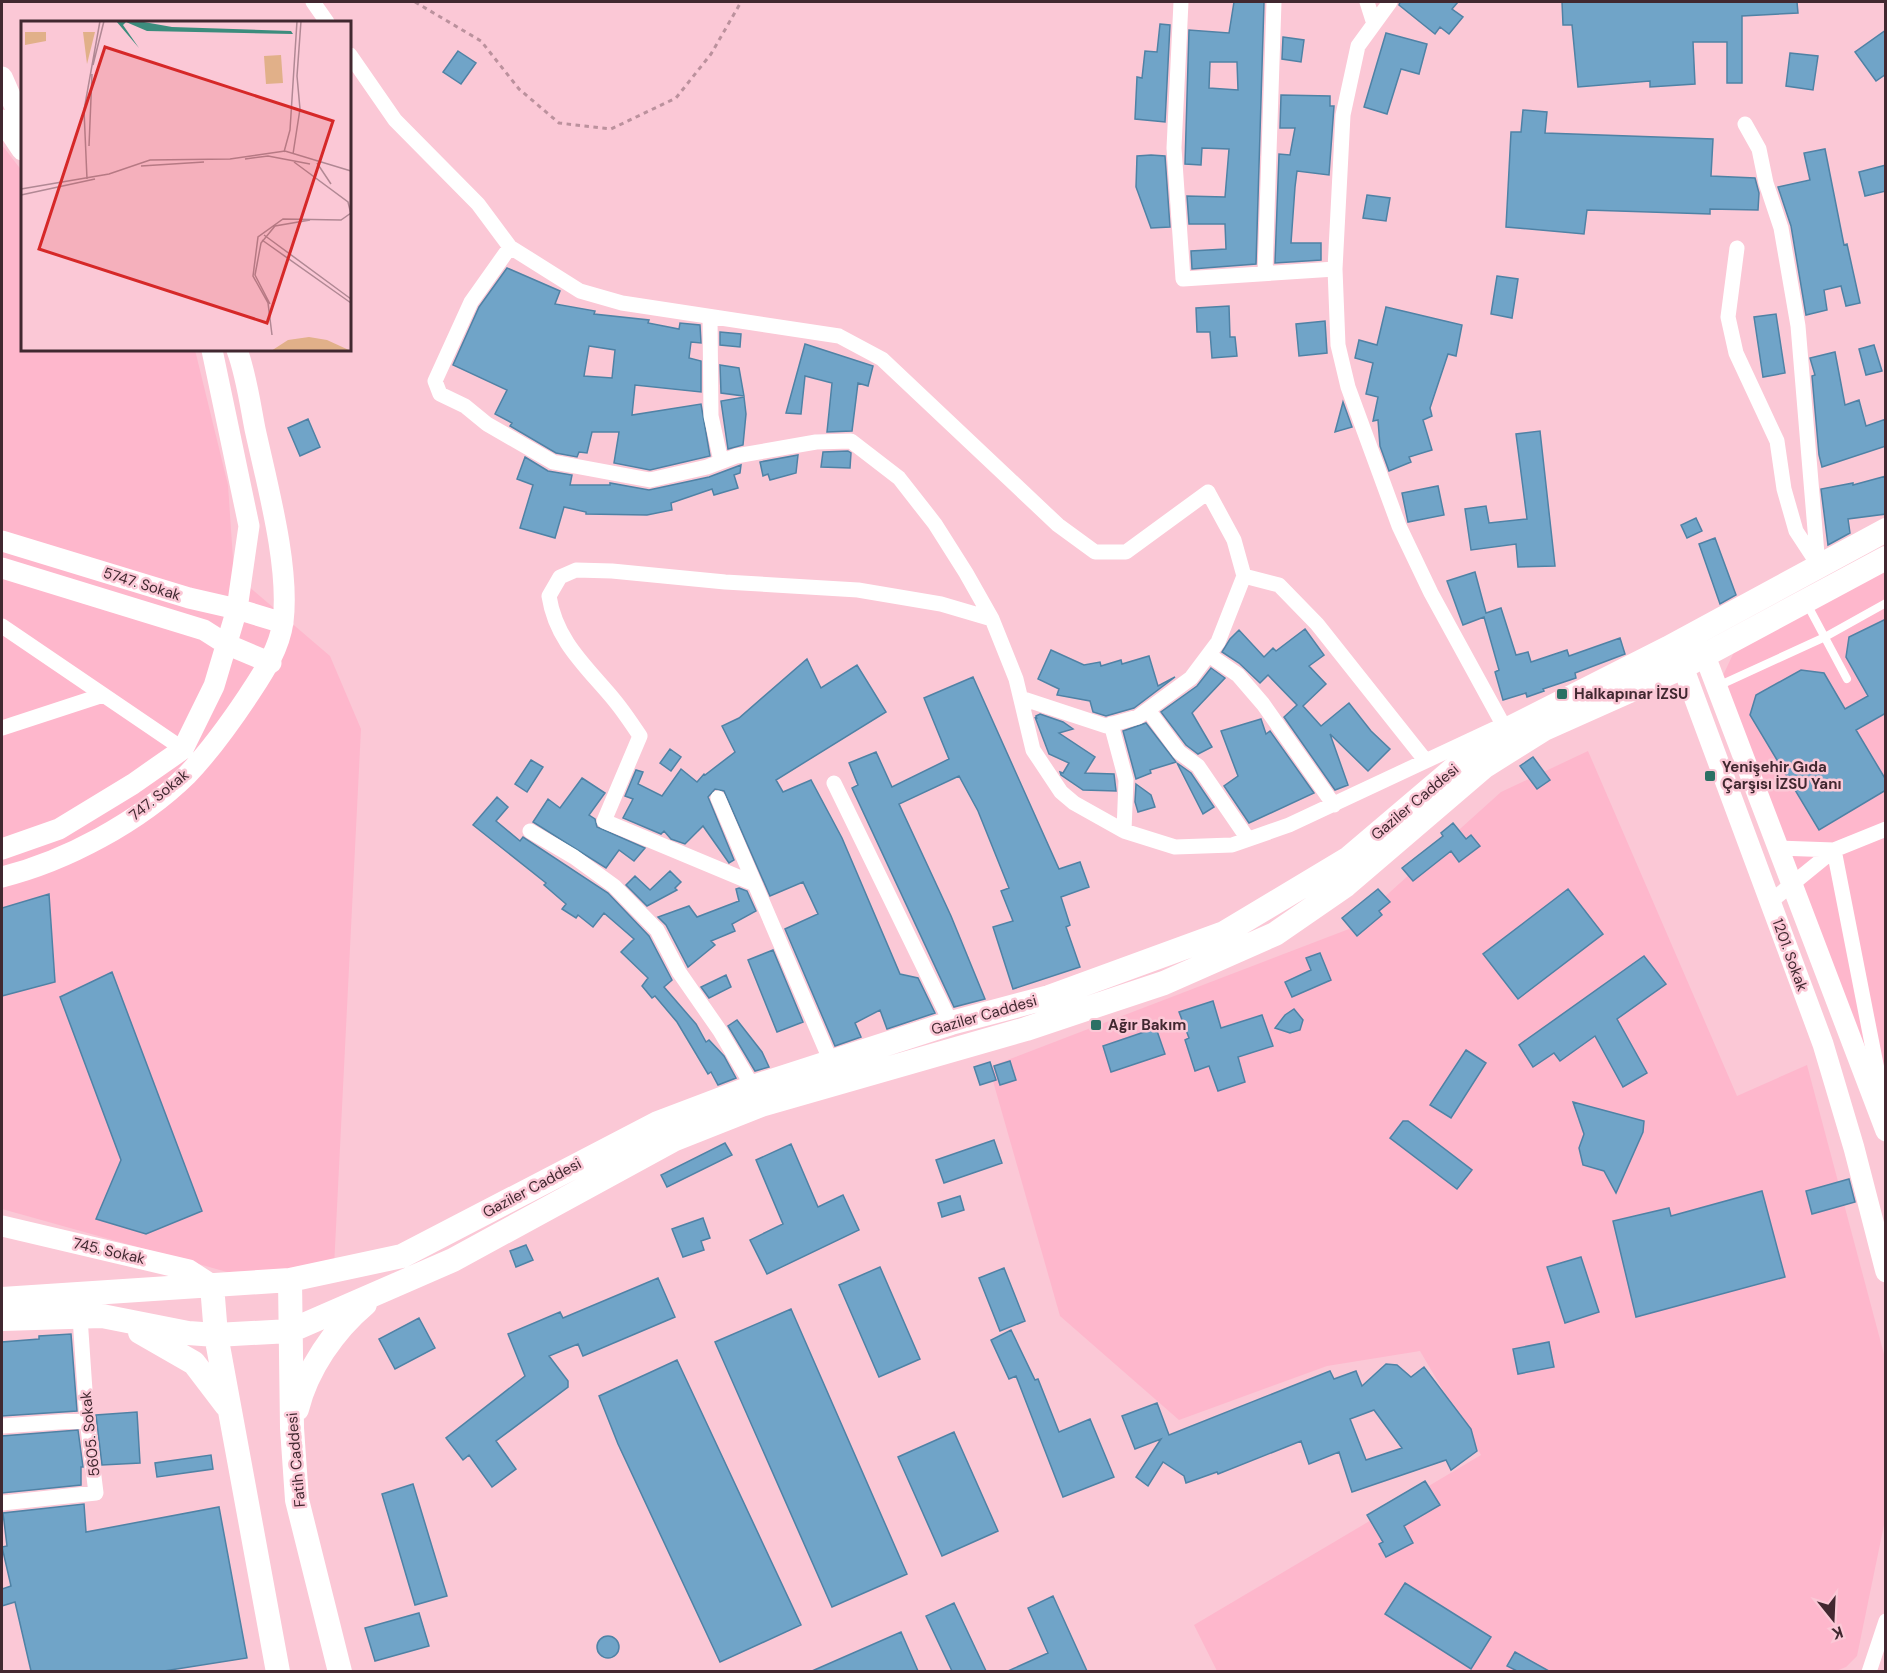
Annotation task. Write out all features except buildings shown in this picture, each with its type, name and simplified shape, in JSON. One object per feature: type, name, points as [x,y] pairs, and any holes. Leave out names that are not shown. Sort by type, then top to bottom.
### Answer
[{"type":"main road","points":[[2,78],[21,121]]},
{"type":"main road","points":[[2,120],[21,148]]},
{"type":"main road","name":"747. Sokak","points":[[2,849],[59,829],[133,784],[183,749],[214,686],[237,609],[249,526],[212,351]]},
{"type":"main road","name":"747. Sokak","points":[[2,877],[21,872],[90,844],[134,817],[186,775],[234,718],[271,663],[283,623],[282,582],[274,516],[237,351]]},
{"type":"main road","name":"Gaziler Caddesi","points":[[6,1305],[212,1285],[290,1280],[402,1256],[658,1123],[753,1087],[832,1064],[951,1023],[1049,997],[1224,933],[1349,858],[1504,727],[1668,648],[1886,530]]},
{"type":"main road","name":"5747. Sokak","points":[[2,541],[189,598],[283,623]]},
{"type":"main road","name":"Gaziler Caddesi","points":[[290,1331],[453,1260],[675,1139],[761,1105],[1026,1029],[1164,983],[1275,934],[1346,885],[1485,766],[1544,729],[1705,656],[1886,558]]},
{"type":"main road","name":"5747. Sokak","points":[[2,568],[204,630],[226,644],[271,663]]},
{"type":"main road","name":"1201. Sokak","points":[[1691,634],[1705,656],[1790,886],[1886,1131]]},
{"type":"main road","name":"1201. Sokak","points":[[1668,648],[1683,667],[1823,1044],[1854,1148],[1886,1272]]},
{"type":"main road","points":[[1823,1044],[1836,1045],[1863,1104],[1886,1138]]},
{"type":"main road","name":"745. Sokak","points":[[2,1226],[189,1270],[212,1285]]},
{"type":"main road","name":"Fatih Caddesi","points":[[290,1280],[292,1428],[297,1500],[340,1671]]},
{"type":"main road","points":[[212,1285],[216,1335],[233,1414],[278,1671]]},
{"type":"main road","points":[[292,1428],[300,1398],[327,1346],[360,1308],[381,1291]]},
{"type":"main road","points":[[6,1305],[91,1316],[188,1333],[216,1335],[290,1331]]},
{"type":"main road","points":[[91,1316],[154,1338],[194,1363],[233,1414]]},
{"type":"street","points":[[313,2],[326,21]]},
{"type":"street","points":[[1181,2],[1174,148],[1183,279],[1335,269]]},
{"type":"street","points":[[1265,273],[1273,8],[1282,2]]},
{"type":"street","points":[[1367,2],[1374,24]]},
{"type":"street","points":[[510,247],[471,302],[435,381],[440,394],[465,406],[487,424],[553,462],[650,480],[736,456],[816,442],[850,441],[899,478],[935,524],[992,620],[1016,679],[1032,750],[1061,792],[1074,803],[1124,831],[1175,847],[1232,845],[1289,825],[1425,760],[1504,727],[1436,603],[1399,526],[1348,387],[1338,345],[1335,269],[1343,115],[1358,46],[1390,2]]},
{"type":"street","points":[[351,56],[395,120],[478,204],[510,247],[580,291],[621,303],[839,336],[882,359],[1058,525],[1095,552],[1126,552],[1208,492],[1234,540],[1244,576],[1218,642],[1191,678],[1138,717],[1106,726],[1021,698]]},
{"type":"street","points":[[1745,124],[1759,149],[1766,183],[1781,228],[1798,326],[1818,566]]},
{"type":"street","points":[[1737,248],[1728,317],[1736,353],[1777,441],[1784,489],[1796,531],[1818,566]]},
{"type":"street","points":[[710,317],[711,416],[721,461]]},
{"type":"street","points":[[755,884],[604,821],[640,736],[615,701],[570,651],[551,613],[549,596],[560,577],[576,570],[612,571],[724,582],[858,590],[941,604],[992,620]]},
{"type":"street","points":[[1244,576],[1279,585],[1317,624],[1425,760]]},
{"type":"street","points":[[2,626],[183,749]]},
{"type":"street","points":[[1209,655],[1238,675],[1263,704],[1334,805]]},
{"type":"street","points":[[2,728],[103,695]]},
{"type":"street","points":[[1148,710],[1179,752],[1198,766],[1248,839]]},
{"type":"street","points":[[1111,724],[1126,780],[1124,831]]},
{"type":"street","points":[[834,783],[951,1023]]},
{"type":"street","points":[[718,798],[832,1064]]},
{"type":"street","points":[[1770,902],[1834,850],[1886,829]]},
{"type":"street","points":[[530,831],[614,886],[657,930],[680,972],[720,1031],[753,1087]]},
{"type":"street","points":[[1776,848],[1834,850]]},
{"type":"street","points":[[1834,850],[1886,1114]]},
{"type":"street","name":"5605. Sokak","points":[[2,1503],[96,1493],[87,1420],[91,1316]]},
{"type":"street","points":[[2,1425],[87,1420]]},
{"type":"street","points":[[1869,1671],[1886,1621]]},
{"type":"lane","points":[[1806,601],[1847,679]]},
{"type":"lane","points":[[1716,687],[1825,637],[1886,603]]},
{"type":"path","points":[[415,2],[481,41],[519,89],[559,123],[611,129],[676,98],[711,54],[741,2]]},
{"type":"shaded area","points":[[2,145],[21,170],[21,351],[195,351],[228,485],[234,574],[330,656],[361,729],[334,1267],[227,1272],[2,1209]]},
{"type":"shaded area","points":[[1885,571],[1885,1108],[1718,686],[1734,652]]},
{"type":"shaded area","points":[[1588,751],[1737,1096],[1807,1065],[1885,1358],[1885,1520],[1857,1656],[1846,1667],[1834,1672],[1217,1671],[1194,1625],[1481,1455],[1420,1351],[1327,1366],[1179,1420],[1060,1316],[989,1067],[1349,929],[1501,792]]},
{"type":"place","name":"Halkapınar İZSU","points":[[1562,694]]},
{"type":"place","name":"Yenişehir Gıda Çarşısı İZSU Yanı","points":[[1710,776]]},
{"type":"place","name":"Ağır Bakım","points":[[1096,1025]]}]
